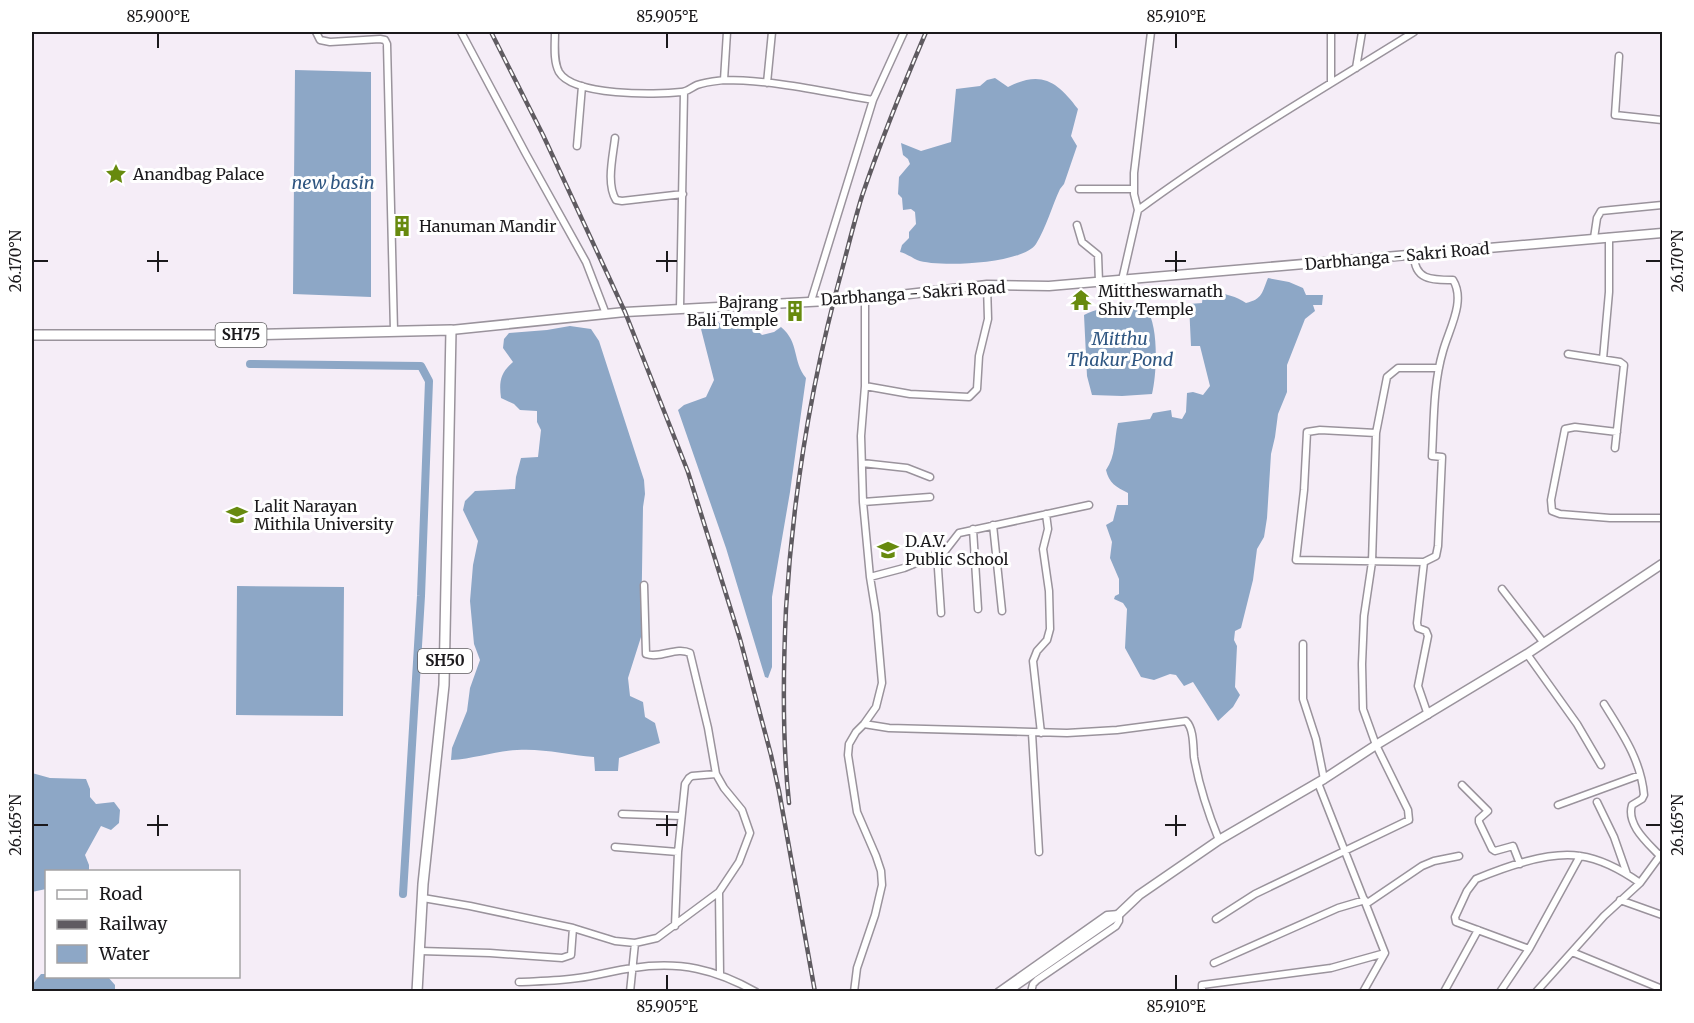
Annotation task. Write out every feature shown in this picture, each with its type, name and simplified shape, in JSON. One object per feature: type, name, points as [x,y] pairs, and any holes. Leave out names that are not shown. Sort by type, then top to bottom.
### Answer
[{"type":"main road","name":"Darbhanga - Sakri Road","points":[[451,330],[606,314],[865,299],[987,285],[1049,286],[1099,282],[1662,233]]},
{"type":"main road","name":"SH75","points":[[32,335],[238,335],[451,330]]},
{"type":"main road","name":"SH50","points":[[417,992],[423,898],[444,685],[451,330]]},
{"type":"main road","points":[[1006,992],[1119,914],[1138,895],[1219,840],[1321,781],[1527,654],[1662,564]]},
{"type":"street","points":[[316,32],[317,37],[323,40],[383,39],[387,44],[394,331]]},
{"type":"street","points":[[461,32],[586,262],[606,314]]},
{"type":"street","points":[[555,32],[556,64],[560,73],[568,81],[601,91],[684,92],[699,84],[724,80],[767,83],[873,100]]},
{"type":"street","points":[[724,80],[726,32]]},
{"type":"street","points":[[767,83],[772,32]]},
{"type":"street","points":[[811,301],[873,100],[904,32]]},
{"type":"street","points":[[1122,280],[1138,210],[1133,189],[1151,32]]},
{"type":"street","points":[[1331,32],[1331,83]]},
{"type":"street","points":[[1356,68],[1362,32]]},
{"type":"street","points":[[1138,210],[1191,170],[1234,142],[1414,32]]},
{"type":"street","points":[[1619,56],[1615,115],[1662,120]]},
{"type":"street","points":[[577,146],[582,86]]},
{"type":"street","points":[[680,309],[684,92]]},
{"type":"street","points":[[615,138],[612,180],[616,200],[683,194]]},
{"type":"street","points":[[1079,189],[1133,189]]},
{"type":"street","points":[[1594,238],[1597,218],[1601,211],[1662,205]]},
{"type":"street","points":[[1077,225],[1082,242],[1098,255],[1099,282]]},
{"type":"street","points":[[1603,359],[1610,292],[1609,237]]},
{"type":"street","points":[[1376,434],[1320,430],[1307,432],[1304,490],[1296,560],[1424,562],[1436,556],[1442,457],[1432,456],[1436,386],[1455,314],[1457,287],[1453,280],[1431,280],[1418,272],[1414,263],[1414,254]]},
{"type":"street","points":[[865,386],[910,394],[969,397],[977,389],[979,356],[988,319],[987,285]]},
{"type":"street","points":[[854,992],[857,968],[875,915],[882,885],[878,863],[857,812],[848,755],[849,744],[856,732],[876,707],[882,683],[863,502],[861,436],[865,386],[865,299]]},
{"type":"street","points":[[1568,354],[1620,362],[1625,367],[1615,448]]},
{"type":"street","points":[[1216,919],[1255,894],[1409,820],[1408,810],[1376,745],[1363,709],[1364,616],[1372,562],[1376,434],[1386,377],[1398,368],[1439,369]]},
{"type":"street","points":[[1617,432],[1575,427],[1565,429],[1551,500],[1552,511],[1610,518],[1662,518]]},
{"type":"street","points":[[862,463],[907,468],[930,477]]},
{"type":"street","points":[[863,502],[930,497]]},
{"type":"street","points":[[870,577],[904,568],[937,554],[949,547],[956,534],[1089,506]]},
{"type":"street","points":[[1041,733],[1033,661],[1037,651],[1047,640],[1050,629],[1049,591],[1043,549],[1048,529],[1046,514]]},
{"type":"street","points":[[993,525],[1002,611]]},
{"type":"street","points":[[973,529],[978,609]]},
{"type":"street","points":[[937,554],[941,613]]},
{"type":"street","points":[[1424,562],[1417,626],[1427,633],[1428,638],[1418,686],[1428,715]]},
{"type":"street","points":[[423,898],[573,928],[615,941],[636,944],[657,939],[719,892],[739,862],[750,833],[742,810],[716,774],[690,652],[685,650],[650,656],[645,652],[644,585]]},
{"type":"street","points":[[1502,589],[1543,642]]},
{"type":"street","points":[[1303,644],[1303,699],[1316,739],[1321,781],[1343,850],[1385,953],[1363,992]]},
{"type":"street","points":[[1527,654],[1577,724],[1601,765]]},
{"type":"street","points":[[1536,992],[1620,900],[1640,883],[1661,854],[1642,837],[1631,817],[1632,805],[1644,795],[1640,775],[1635,757],[1604,704]]},
{"type":"street","points":[[864,724],[889,728],[1041,733],[1117,730],[1186,721],[1191,729],[1195,760],[1206,807],[1219,840]]},
{"type":"street","points":[[1032,733],[1039,852]]},
{"type":"street","points":[[675,926],[678,852],[686,784],[689,777],[716,774]]},
{"type":"street","points":[[1558,805],[1640,775]]},
{"type":"street","points":[[1462,785],[1488,811],[1479,821],[1492,849],[1494,851],[1513,846],[1520,864]]},
{"type":"street","points":[[1597,802],[1614,837],[1627,874]]},
{"type":"street","points":[[622,814],[681,816]]},
{"type":"street","points":[[615,847],[678,852]]},
{"type":"street","points":[[1214,963],[1338,908],[1366,902],[1428,863],[1459,856]]},
{"type":"street","points":[[1529,949],[1455,921],[1471,884],[1493,872],[1558,856],[1580,856],[1604,863],[1640,883]]},
{"type":"street","points":[[1500,992],[1529,949],[1580,856]]},
{"type":"street","points":[[719,892],[720,974]]},
{"type":"street","points":[[1620,900],[1662,915]]},
{"type":"street","points":[[998,992],[1107,915],[1119,914],[1116,926],[1037,980],[1031,992]]},
{"type":"street","points":[[420,951],[562,958],[572,955],[573,928]]},
{"type":"street","points":[[1444,992],[1478,930]]},
{"type":"street","points":[[630,992],[636,944]]},
{"type":"street","points":[[1572,952],[1662,989]]},
{"type":"street","points":[[1202,992],[1202,985],[1331,968],[1385,953]]},
{"type":"street","points":[[519,982],[580,978],[633,968],[667,965],[694,967],[720,974],[756,992]]},
{"type":"water","name":"new basin","points":[[295,70],[371,72],[371,297],[293,294]]},
{"type":"water","points":[[995,78],[1008,87],[1030,79],[1048,81],[1063,91],[1078,109],[1071,136],[1077,146],[1064,184],[1040,238],[1028,251],[1015,256],[960,264],[917,260],[900,252],[902,245],[909,238],[909,232],[916,224],[915,212],[911,209],[903,210],[902,198],[898,194],[899,177],[910,164],[903,155],[901,143],[921,151],[951,142],[956,89],[980,86],[987,80]]},
{"type":"water","points":[[1268,278],[1289,282],[1303,288],[1306,295],[1323,295],[1322,305],[1313,305],[1315,311],[1305,319],[1287,365],[1287,392],[1278,414],[1271,454],[1264,537],[1257,549],[1253,580],[1241,628],[1235,631],[1234,640],[1237,646],[1235,687],[1240,695],[1233,707],[1218,721],[1193,682],[1184,686],[1176,675],[1170,674],[1154,680],[1141,677],[1125,648],[1127,609],[1123,603],[1114,599],[1119,594],[1119,579],[1110,558],[1112,542],[1106,525],[1113,521],[1117,505],[1128,505],[1128,493],[1114,484],[1106,470],[1113,453],[1118,423],[1150,419],[1153,413],[1171,410],[1172,417],[1182,419],[1186,412],[1187,393],[1203,395],[1210,386],[1200,346],[1191,346],[1189,304],[1202,303],[1203,294],[1209,293],[1226,294],[1246,303],[1261,294]]},
{"type":"water","name":"Mitthu Thakur Pond","points":[[1106,308],[1146,308],[1155,337],[1156,362],[1152,394],[1092,395],[1087,376],[1084,315]]},
{"type":"water","points":[[752,315],[753,326],[762,335],[774,332],[781,327],[787,333],[806,378],[772,597],[772,667],[768,678],[765,677],[726,548],[678,410],[684,405],[706,397],[714,380],[701,329],[707,319],[718,322],[724,327],[743,322]]},
{"type":"water","points":[[570,326],[591,329],[599,341],[644,480],[641,637],[628,678],[630,696],[643,702],[645,717],[655,723],[660,743],[619,758],[618,771],[595,771],[594,757],[536,750],[509,751],[451,760],[452,748],[467,711],[470,688],[480,660],[474,644],[470,601],[478,541],[463,510],[465,501],[475,491],[515,489],[521,458],[538,457],[541,430],[537,422],[537,411],[520,410],[514,404],[501,398],[501,378],[513,362],[503,348],[504,339],[509,333]]},
{"type":"water","points":[[237,586],[344,587],[343,716],[236,715]]},
{"type":"water","points":[[32,773],[50,778],[86,779],[90,797],[96,804],[114,802],[120,810],[119,823],[111,830],[101,826],[85,855],[89,870],[45,870],[45,889],[32,892]]},
{"type":"water","points":[[41,974],[45,974],[45,978],[109,978],[115,985],[115,991],[32,991],[32,985]]},
{"type":"waterway","points":[[250,364],[421,366],[429,381],[421,596],[403,894]]},
{"type":"railway","points":[[491,32],[543,135],[625,312],[688,472],[740,639],[771,755],[815,992]]},
{"type":"railway","points":[[789,803],[784,706],[786,609],[799,479],[813,393],[832,308],[862,196],[892,113],[926,32]]},
{"type":"place","name":"Anandbag Palace","points":[[116,174]]},
{"type":"place","name":"Hanuman Mandir","points":[[402,226]]},
{"type":"place","name":"Mittheswarnath Shiv Temple","points":[[1081,300]]},
{"type":"place","name":"Bajrang Bali Temple","points":[[795,311]]},
{"type":"place","name":"Lalit Narayan Mithila University","points":[[237,515]]},
{"type":"place","name":"D.A.V. Public School","points":[[888,550]]}]
